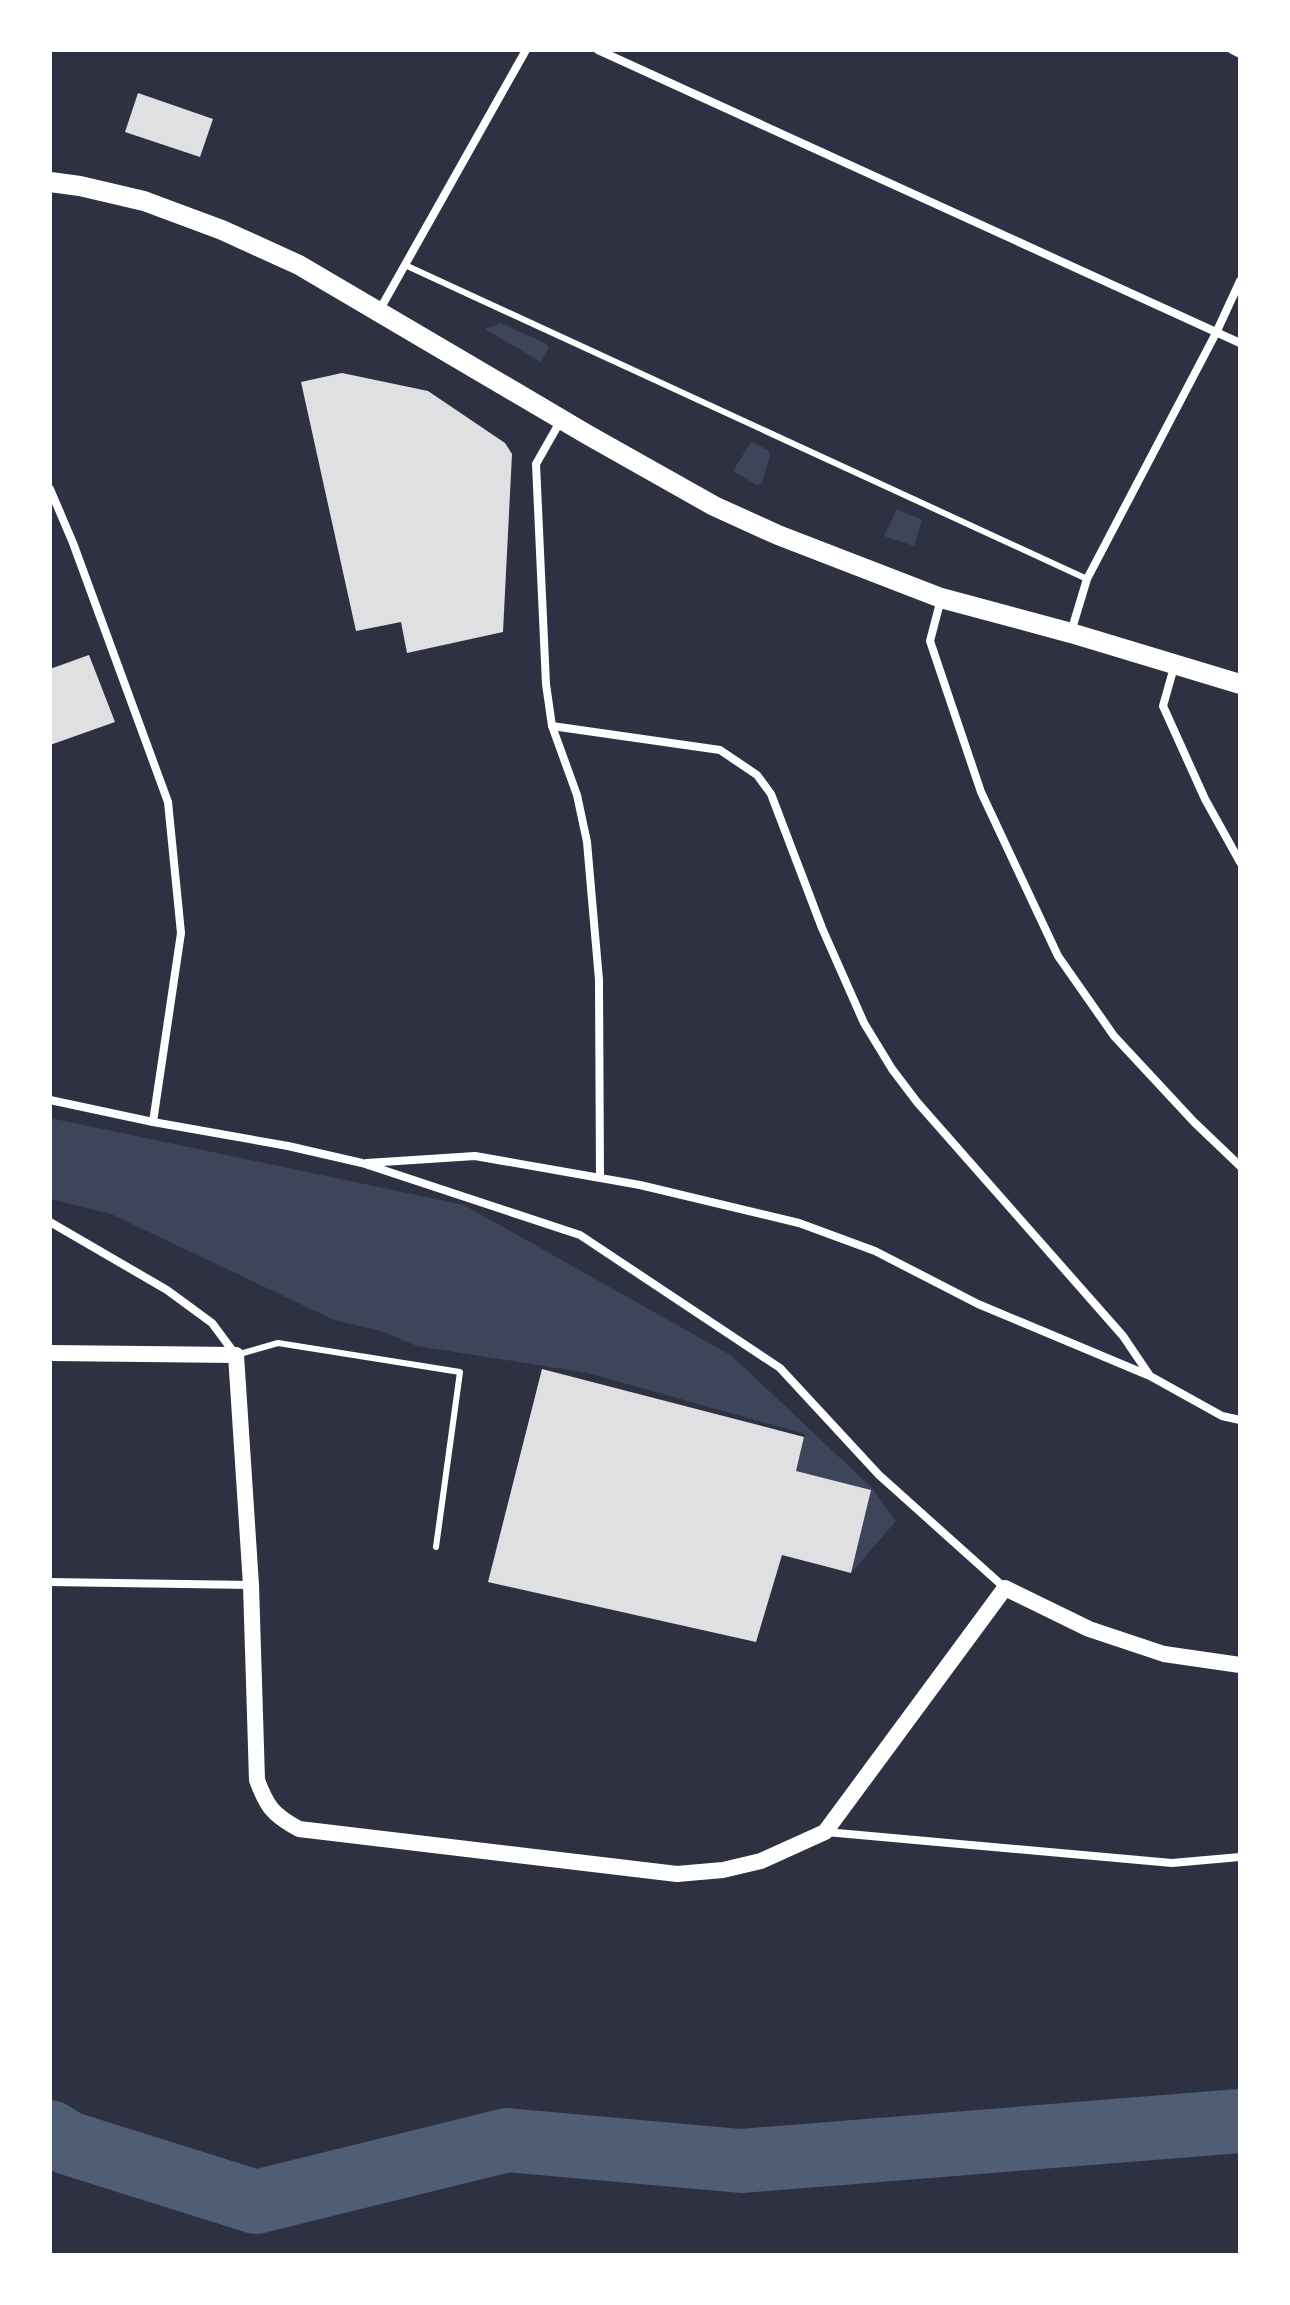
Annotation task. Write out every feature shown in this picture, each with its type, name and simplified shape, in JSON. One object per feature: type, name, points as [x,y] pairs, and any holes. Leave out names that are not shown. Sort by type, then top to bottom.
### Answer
[{"type":"main road","points":[[50,182],[144,201],[222,230],[299,265],[561,420],[714,506],[778,535],[941,598],[1240,684]]},
{"type":"main road","points":[[50,1353],[236,1355],[251,1585],[257,1780],[264,1799],[277,1817],[299,1829],[677,1874],[723,1870],[761,1861],[825,1832],[1005,1588],[1089,1629],[1164,1654],[1240,1665]]},
{"type":"street","points":[[378,313],[526,50]]},
{"type":"street","points":[[598,50],[1240,343]]},
{"type":"street","points":[[1232,50],[1240,54]]},
{"type":"street","points":[[1071,633],[1087,579],[1216,333],[1240,281]]},
{"type":"street","points":[[561,420],[536,464],[546,684],[552,726],[577,795],[587,842],[599,980],[600,1178]]},
{"type":"street","points":[[50,489],[73,543],[168,802],[181,933],[153,1122]]},
{"type":"street","points":[[941,598],[930,641],[981,792],[1058,956],[1114,1036],[1194,1122],[1240,1166]]},
{"type":"street","points":[[1175,665],[1163,706],[1205,799],[1240,862]]},
{"type":"street","points":[[552,726],[720,750],[757,775],[771,794],[822,928],[864,1023],[892,1069],[927,1114],[1123,1336],[1150,1376]]},
{"type":"street","points":[[50,1100],[362,1163],[580,1235],[780,1368],[879,1475],[1005,1588]]},
{"type":"street","points":[[362,1163],[475,1156],[600,1178],[799,1223],[875,1251],[978,1304],[1150,1376],[1222,1416],[1240,1420]]},
{"type":"street","points":[[50,1222],[167,1290],[212,1323],[236,1355]]},
{"type":"street","points":[[50,1582],[251,1585]]},
{"type":"street","points":[[825,1832],[1172,1863],[1240,1857]]},
{"type":"lane","points":[[405,265],[1087,579]]},
{"type":"lane","points":[[236,1355],[278,1343],[460,1372],[436,1547]]},
{"type":"shaded area","points":[[501,323],[547,344],[549,347],[541,362],[485,329]]},
{"type":"shaded area","points":[[751,442],[768,450],[770,455],[762,483],[757,485],[733,471]]},
{"type":"shaded area","points":[[897,509],[922,520],[914,546],[884,536]]},
{"type":"shaded area","points":[[50,1118],[464,1205],[732,1356],[873,1489],[896,1521],[851,1573],[796,1471],[805,1434],[588,1373],[417,1346],[381,1331],[334,1320],[111,1214],[50,1199]]},
{"type":"building","points":[[138,93],[213,119],[200,157],[125,132]]},
{"type":"building","points":[[342,373],[428,391],[505,443],[512,454],[503,632],[407,653],[401,622],[356,631],[301,382]]},
{"type":"building","points":[[89,655],[115,722],[50,745],[50,669]]},
{"type":"building","points":[[542,1369],[804,1437],[796,1471],[871,1490],[851,1573],[782,1555],[756,1642],[488,1582]]},
{"type":"waterway","points":[[50,2132],[68,2143],[256,2202],[507,2140],[741,2161],[1240,2121]]}]
